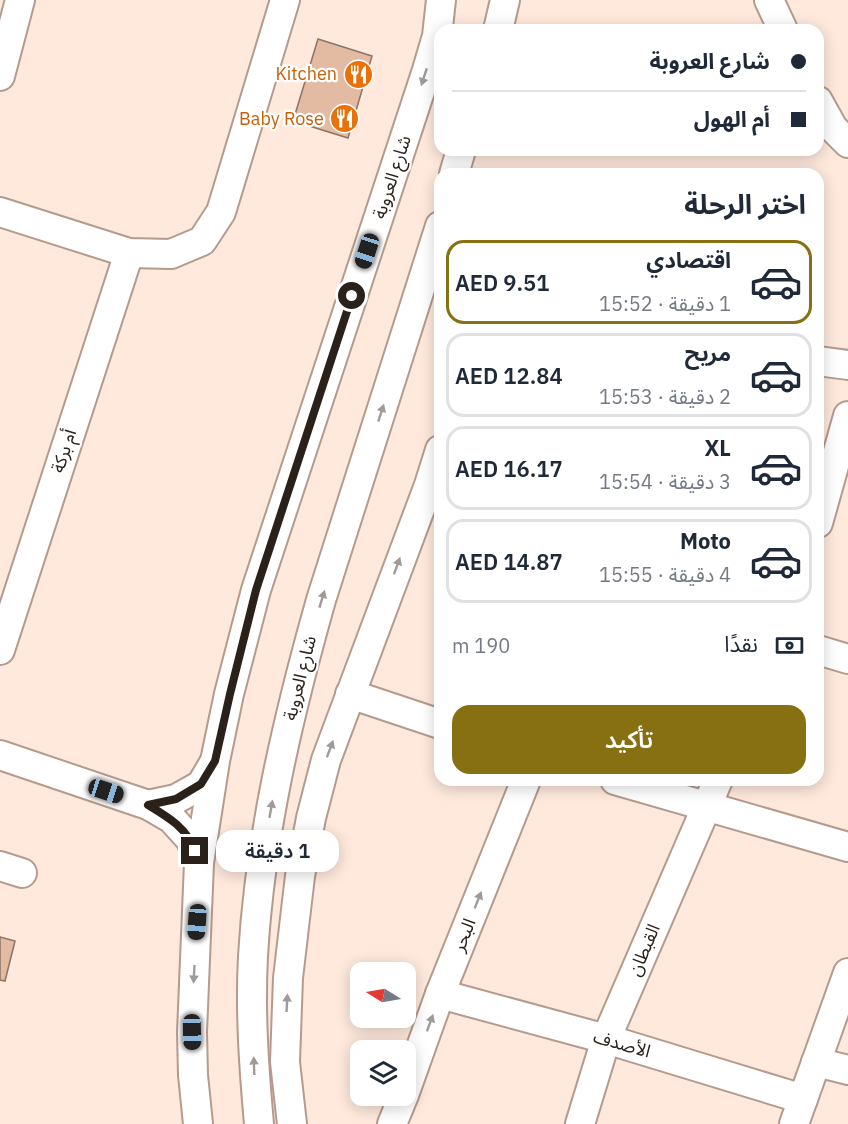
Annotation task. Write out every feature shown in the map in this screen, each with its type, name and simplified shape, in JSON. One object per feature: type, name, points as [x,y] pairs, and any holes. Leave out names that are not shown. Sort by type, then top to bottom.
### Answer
[{"type":"street","points":[[0,76],[20,0]]},
{"type":"street","points":[[0,212],[129,253],[171,255],[202,241],[221,212],[285,0]]},
{"type":"street","name":"شارع العروبة","points":[[438,24],[441,0]]},
{"type":"street","points":[[499,24],[505,0]]},
{"type":"street","points":[[769,0],[780,24]]},
{"type":"street","name":"شارع العروبة","points":[[198,1124],[193,1075],[192,1032],[200,863],[215,761],[256,590],[434,46]]},
{"type":"street","points":[[824,112],[833,128],[848,143]]},
{"type":"street","name":"شارع العروبة","points":[[259,1124],[254,1071],[253,957],[258,900],[275,787],[288,724],[321,600],[434,243]]},
{"type":"street","name":"أم بركة","points":[[0,650],[129,253]]},
{"type":"street","points":[[824,362],[848,365]]},
{"type":"street","points":[[824,502],[848,416]]},
{"type":"street","points":[[292,1124],[285,1062],[288,978],[292,935],[311,818],[326,760],[434,469]]},
{"type":"street","points":[[824,652],[848,658]]},
{"type":"street","points":[[350,694],[434,722]]},
{"type":"street","points":[[0,755],[148,805],[172,819],[191,840],[200,863]]},
{"type":"street","points":[[148,805],[176,799],[201,784],[215,761]]},
{"type":"street","name":"البحر","points":[[416,1060],[524,786]]},
{"type":"street","points":[[635,786],[848,847]]},
{"type":"street","name":"القبطان","points":[[580,1124],[606,1039],[715,786]]},
{"type":"street","points":[[799,1111],[848,973]]},
{"type":"street","name":"الأصدف","points":[[440,994],[606,1039],[799,1111]]},
{"type":"street","points":[[816,1062],[848,1070]]},
{"type":"street","name":"البحر","points":[[392,1124],[399,1106]]},
{"type":"building","points":[[318,39],[372,56],[348,138],[293,121]]},
{"type":"building","points":[[0,937],[15,941],[5,981],[0,980]]},
{"type":"place","name":"Kitchen","points":[[358,74]]},
{"type":"place","name":"Baby Rose","points":[[345,119]]},
{"type":"route","points":[[195,851],[191,840],[172,819],[148,805],[176,799],[201,784],[215,761],[256,590],[352,296]]}]
